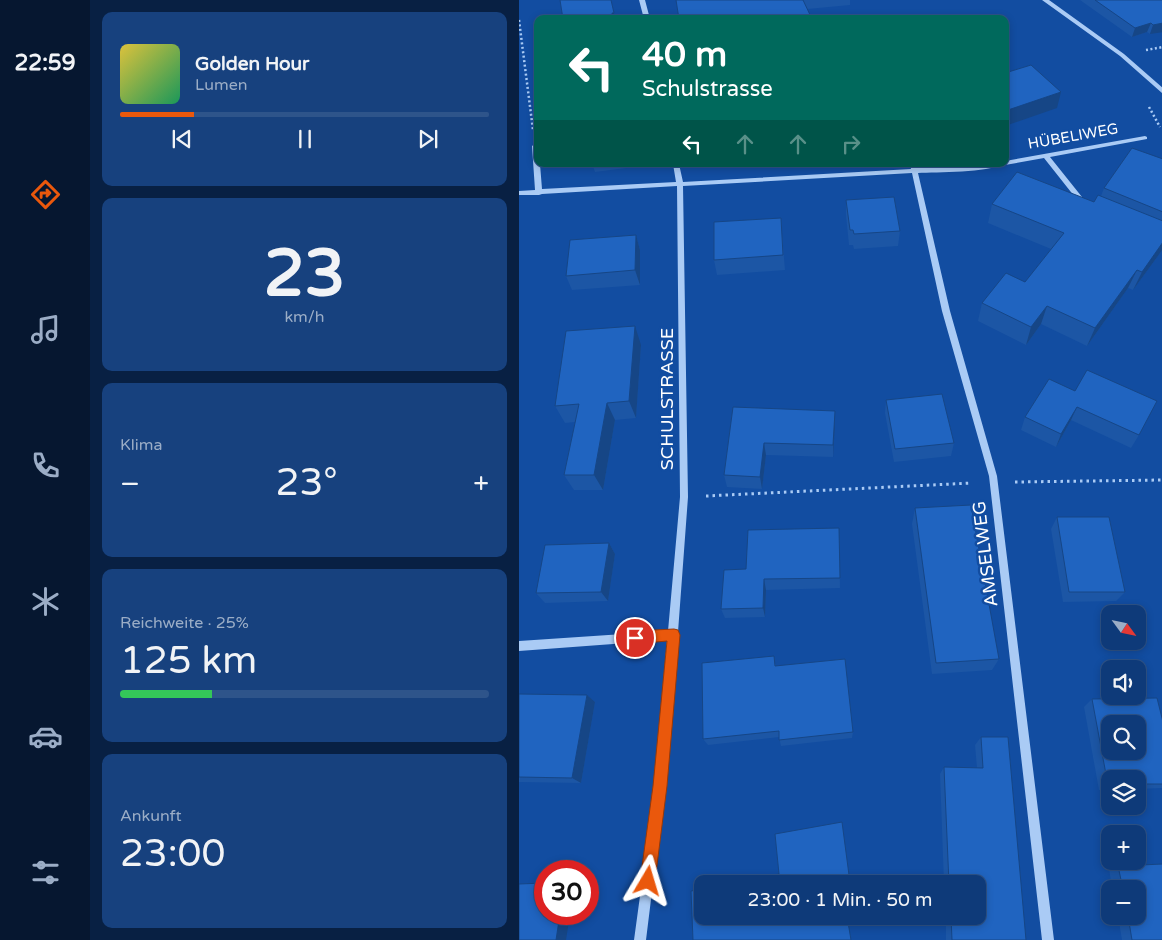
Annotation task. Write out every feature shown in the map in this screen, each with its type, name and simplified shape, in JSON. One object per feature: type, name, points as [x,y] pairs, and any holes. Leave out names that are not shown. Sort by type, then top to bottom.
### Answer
[{"type":"street","points":[[642,0],[646,15]]},
{"type":"street","points":[[1045,0],[1122,55],[1162,92]]},
{"type":"street","name":"HÜBELIWEG","points":[[1009,161],[1145,138]]},
{"type":"street","points":[[1045,155],[1087,208]]},
{"type":"street","points":[[537,167],[539,193]]},
{"type":"street","name":"SCHULSTRASSE","points":[[640,940],[660,786],[684,498],[681,184],[677,167]]},
{"type":"street","points":[[519,193],[914,168],[981,167]]},
{"type":"street","name":"AMSELWEG","points":[[914,168],[946,311],[993,476],[1048,940]]},
{"type":"street","points":[[519,646],[674,635]]},
{"type":"path","points":[[519,20],[534,138]]},
{"type":"path","points":[[684,498],[993,482],[1162,480]]},
{"type":"building","points":[[560,0],[611,0],[614,13],[612,13],[612,15],[562,15]]},
{"type":"building","points":[[676,0],[803,0],[810,15],[678,15]]},
{"type":"building","points":[[1095,0],[1163,0],[1163,23],[1153,25],[1151,23],[1135,28]]},
{"type":"building","points":[[1031,65],[1061,92],[1009,110],[1009,72]]},
{"type":"building","points":[[1132,148],[1163,159],[1163,212],[1104,188]]},
{"type":"building","points":[[1017,172],[1094,202],[1098,195],[1163,221],[1163,242],[1142,272],[1137,270],[1095,328],[1047,306],[1031,327],[982,303],[1006,273],[1025,282],[1064,233],[992,204]]},
{"type":"building","points":[[894,197],[900,231],[854,234],[853,230],[850,230],[846,200]]},
{"type":"building","points":[[781,218],[783,255],[714,260],[714,222]]},
{"type":"building","points":[[636,235],[635,270],[566,276],[570,240]]},
{"type":"building","points":[[635,326],[629,401],[607,403],[594,475],[564,475],[579,404],[555,406],[566,331]]},
{"type":"building","points":[[1087,370],[1157,401],[1139,435],[1077,407],[1061,434],[1025,417],[1049,379],[1075,391]]},
{"type":"building","points":[[942,394],[954,443],[895,449],[886,400]]},
{"type":"building","points":[[733,407],[835,411],[833,445],[764,443],[760,477],[724,475]]},
{"type":"building","points":[[971,505],[999,659],[936,663],[915,508]]},
{"type":"building","points":[[1057,517],[1109,517],[1125,592],[1069,592]]},
{"type":"building","points":[[839,528],[840,578],[764,579],[763,608],[721,609],[724,570],[746,569],[748,530]]},
{"type":"building","points":[[609,543],[601,592],[536,593],[545,545]]},
{"type":"building","points":[[774,656],[775,666],[845,659],[853,732],[779,740],[779,731],[703,739],[702,663]]},
{"type":"building","points":[[519,694],[587,695],[572,778],[519,777]]},
{"type":"building","points":[[1146,698],[1157,698],[1163,722],[1163,784],[1146,784],[1146,770],[1105,770],[1103,760],[1146,760],[1146,715],[1101,715],[1101,747],[1092,699],[1101,699],[1101,705],[1146,705]]},
{"type":"building","points":[[981,737],[1008,737],[1026,940],[952,940],[951,925],[986,925],[986,875],[949,875],[944,767],[983,768]]},
{"type":"building","points":[[842,822],[849,875],[774,875],[779,874],[775,834]]},
{"type":"building","points":[[1163,864],[1163,940],[1132,940],[1130,925],[1146,925],[1146,880],[1121,880],[1119,870],[1146,870],[1146,865]]},
{"type":"building","points":[[534,883],[534,925],[558,925],[556,940],[519,940],[519,884]]},
{"type":"building","points":[[694,890],[694,925],[848,925],[851,940],[693,940],[691,891]]},
{"type":"route","points":[[635,638],[674,635],[660,786],[648,881]]}]
